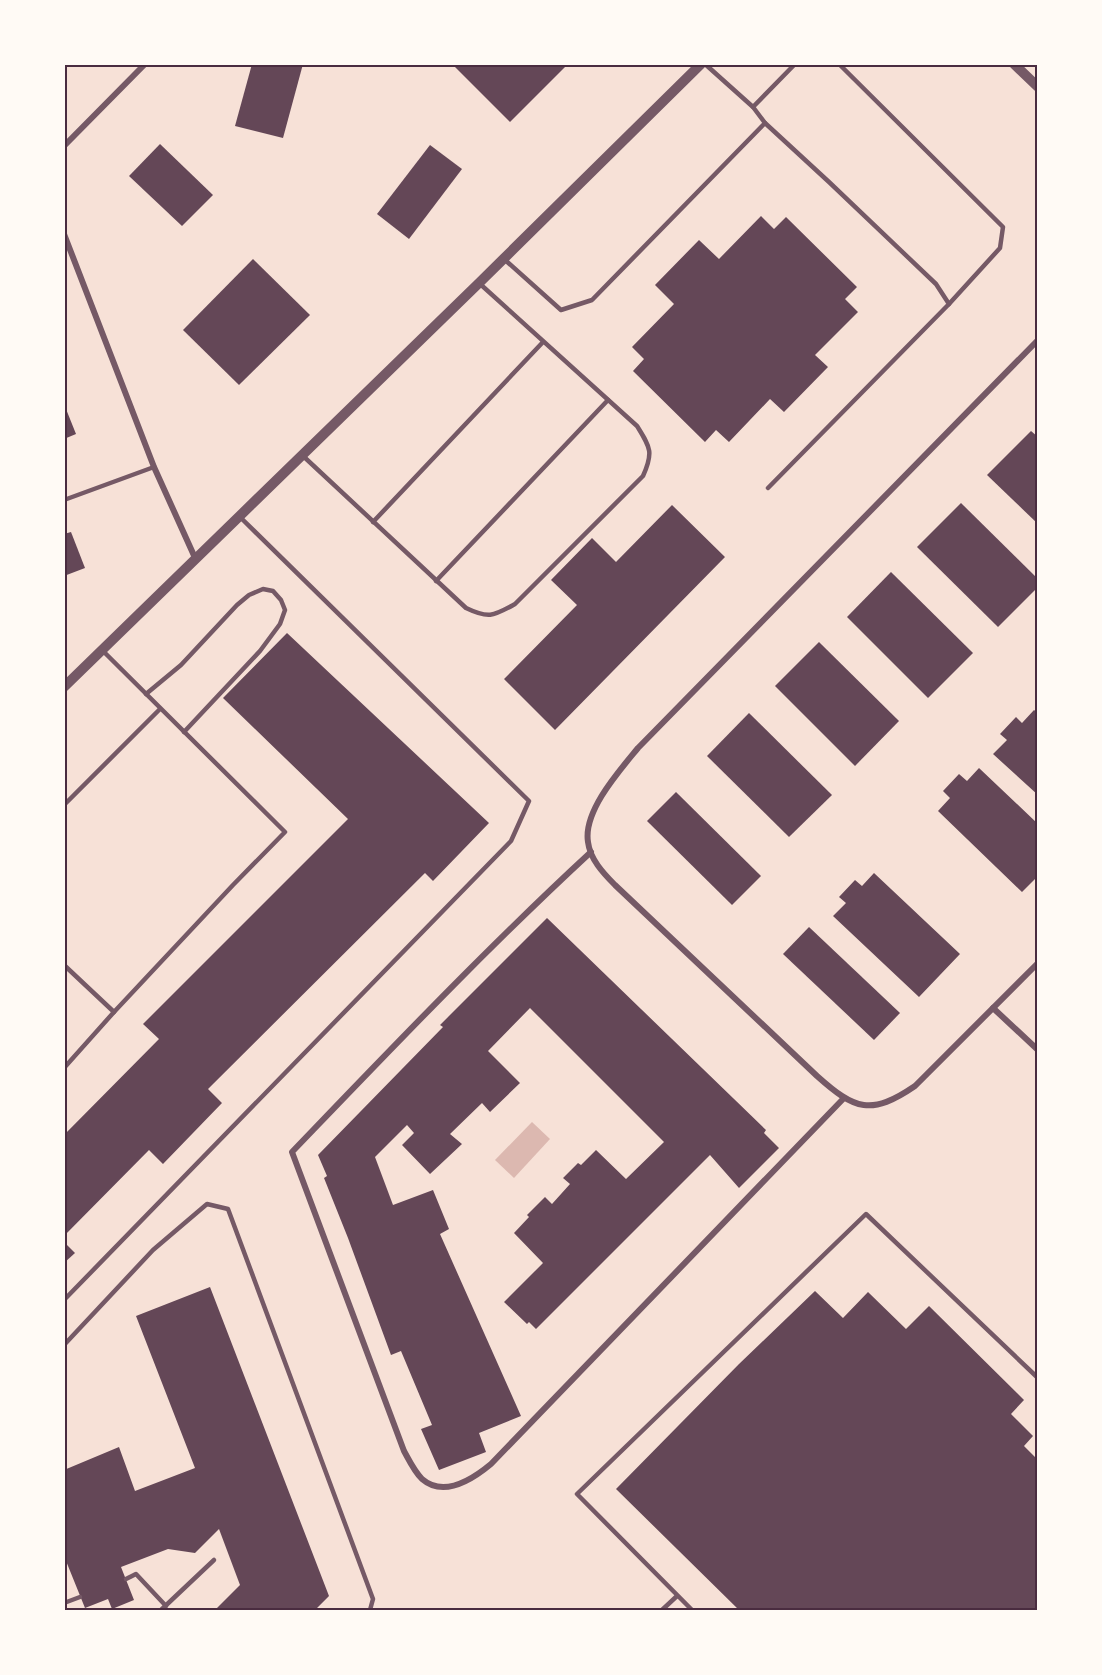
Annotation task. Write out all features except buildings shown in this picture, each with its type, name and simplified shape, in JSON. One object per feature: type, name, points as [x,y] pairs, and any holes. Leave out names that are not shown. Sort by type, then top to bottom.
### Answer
[{"type":"street","points":[[64,146],[145,64]]},
{"type":"street","points":[[64,687],[703,64]]},
{"type":"street","points":[[1014,64],[1038,87]]},
{"type":"street","points":[[64,234],[154,467],[196,560]]},
{"type":"street","points":[[1038,340],[638,748],[621,768],[597,805],[588,830],[591,852],[605,875],[817,1076],[844,1098],[859,1105],[872,1107],[899,1098],[915,1086],[1038,963]]},
{"type":"street","points":[[591,852],[540,898],[387,1052],[292,1152],[404,1451],[425,1481],[443,1487],[454,1486],[467,1481],[491,1464],[844,1098]]},
{"type":"street","points":[[993,1008],[1038,1050]]},
{"type":"lane","points":[[703,64],[753,107],[765,123],[936,284],[949,304]]},
{"type":"lane","points":[[753,107],[795,64]]},
{"type":"lane","points":[[768,488],[949,304],[1000,248],[1003,227],[839,64]]},
{"type":"lane","points":[[504,259],[561,310],[592,300],[765,123]]},
{"type":"lane","points":[[302,455],[466,608],[482,615],[497,614],[514,604],[643,476],[650,461],[648,445],[637,426],[479,283]]},
{"type":"lane","points":[[373,522],[543,342]]},
{"type":"lane","points":[[436,580],[608,400]]},
{"type":"lane","points":[[64,500],[154,467]]},
{"type":"lane","points":[[64,1300],[511,841],[529,801],[240,517]]},
{"type":"lane","points":[[146,694],[181,665],[249,595],[263,590],[273,591],[281,600],[285,610],[280,624],[260,651],[184,732]]},
{"type":"lane","points":[[64,1068],[285,832],[102,650]]},
{"type":"lane","points":[[64,805],[160,709]]},
{"type":"lane","points":[[64,965],[114,1012]]},
{"type":"lane","points":[[64,1345],[153,1250],[207,1204],[228,1209],[373,1599],[370,1611]]},
{"type":"lane","points":[[692,1611],[577,1494],[866,1214],[1038,1378]]},
{"type":"lane","points":[[161,1611],[214,1560]]},
{"type":"lane","points":[[126,1579],[136,1574],[166,1606]]},
{"type":"lane","points":[[662,1611],[677,1596]]},
{"type":"lane","points":[[64,1603],[80,1597]]},
{"type":"shaded area","points":[[532,1122],[550,1139],[514,1178],[495,1160]]}]
